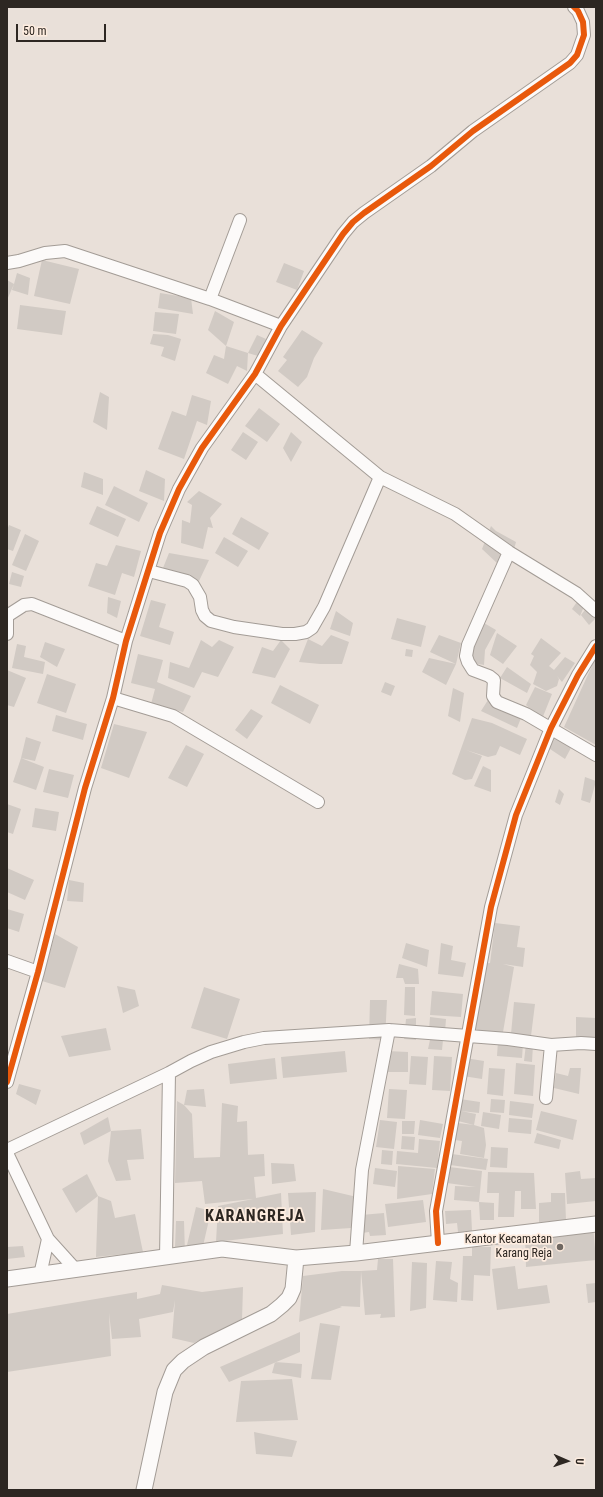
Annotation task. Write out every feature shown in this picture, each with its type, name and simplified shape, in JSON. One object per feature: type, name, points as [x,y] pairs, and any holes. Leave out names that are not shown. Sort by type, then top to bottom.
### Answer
[{"type":"main road","points":[[7,1279],[222,1249],[296,1258],[356,1253],[596,1224]]},
{"type":"main road","points":[[144,1490],[165,1392],[174,1370],[204,1347],[271,1314],[282,1305],[289,1298],[293,1289],[296,1258]]},
{"type":"street","points":[[7,1082],[38,972],[85,788],[113,698],[126,641],[160,533],[179,488],[202,448],[255,374],[281,326],[343,234],[353,222],[364,213],[431,166],[473,131],[570,63],[577,55],[584,35],[583,22],[578,11],[574,7]]},
{"type":"street","points":[[210,299],[240,220]]},
{"type":"street","points":[[7,263],[45,253],[64,251],[210,299],[281,326]]},
{"type":"street","points":[[255,374],[380,477],[455,514],[509,552],[576,592],[596,611]]},
{"type":"street","points":[[149,571],[187,581],[193,585],[200,597],[202,610],[212,621],[234,627],[282,634],[306,632],[312,628],[324,606],[380,477]]},
{"type":"street","points":[[509,552],[468,645],[466,656],[468,662],[473,670],[489,676],[494,680],[493,696],[497,702],[526,714],[596,755]]},
{"type":"street","points":[[7,634],[7,616],[24,605],[32,604],[126,641]]},
{"type":"street","points":[[438,1243],[436,1211],[491,907],[516,815],[551,728],[578,675],[596,646]]},
{"type":"street","points":[[113,698],[173,716],[318,802]]},
{"type":"street","points":[[7,961],[38,972]]},
{"type":"street","points":[[356,1253],[362,1170],[389,1030]]},
{"type":"street","points":[[76,1270],[48,1239],[7,1151],[211,1052],[244,1042],[264,1038],[389,1030],[467,1036],[551,1045],[581,1043],[596,1044]]},
{"type":"street","points":[[546,1098],[551,1045]]},
{"type":"street","points":[[166,1257],[169,1073]]},
{"type":"street","points":[[40,1275],[48,1239]]},
{"type":"building","points":[[42,260],[79,269],[70,304],[34,296]]},
{"type":"building","points":[[284,263],[304,271],[297,290],[276,282]]},
{"type":"building","points":[[17,273],[30,278],[28,295],[12,290]]},
{"type":"building","points":[[7,280],[14,284],[7,300]]},
{"type":"building","points":[[160,293],[191,298],[193,314],[158,308]]},
{"type":"building","points":[[20,305],[66,311],[62,335],[17,329]]},
{"type":"building","points":[[215,311],[234,322],[226,346],[208,330]]},
{"type":"building","points":[[155,312],[179,314],[176,334],[153,331]]},
{"type":"building","points":[[302,330],[323,343],[314,358],[307,377],[298,387],[278,371],[287,360],[283,357]]},
{"type":"building","points":[[153,334],[168,335],[181,339],[175,361],[161,356],[164,347],[150,344]]},
{"type":"building","points":[[257,335],[266,339],[258,356],[248,353]]},
{"type":"building","points":[[226,346],[248,353],[247,371],[237,366],[228,384],[206,373],[214,355],[224,359]]},
{"type":"building","points":[[100,392],[109,397],[107,430],[93,422]]},
{"type":"building","points":[[192,395],[211,401],[207,425],[197,421],[184,459],[158,449],[172,411],[186,416]]},
{"type":"building","points":[[259,408],[280,424],[267,442],[245,426]]},
{"type":"building","points":[[243,432],[258,442],[246,460],[231,450]]},
{"type":"building","points":[[291,432],[302,442],[291,462],[283,448]]},
{"type":"building","points":[[146,470],[165,479],[164,501],[139,491]]},
{"type":"building","points":[[84,472],[103,479],[103,495],[81,487]]},
{"type":"building","points":[[114,486],[148,503],[139,522],[105,505]]},
{"type":"building","points":[[199,491],[222,504],[210,518],[213,528],[208,527],[203,549],[181,543],[182,520],[190,523],[192,505],[187,502]]},
{"type":"building","points":[[97,506],[126,519],[118,537],[89,524]]},
{"type":"building","points":[[241,517],[269,533],[259,550],[232,534]]},
{"type":"building","points":[[9,525],[21,530],[13,551],[7,549],[7,530]]},
{"type":"building","points":[[491,526],[496,531],[516,542],[510,564],[498,564],[482,549]]},
{"type":"building","points":[[25,534],[39,541],[26,571],[12,565]]},
{"type":"building","points":[[224,537],[248,551],[238,567],[215,553]]},
{"type":"building","points":[[116,545],[141,551],[134,577],[122,573],[115,595],[88,586],[96,563],[107,566]]},
{"type":"building","points":[[169,553],[209,560],[199,581],[163,568]]},
{"type":"building","points":[[12,572],[24,576],[21,587],[9,584]]},
{"type":"building","points":[[108,597],[121,601],[117,618],[107,613]]},
{"type":"building","points":[[579,599],[585,604],[580,616],[572,609]]},
{"type":"building","points":[[151,600],[166,604],[159,627],[174,632],[170,645],[140,636]]},
{"type":"building","points":[[588,606],[596,613],[596,618],[589,625],[581,615]]},
{"type":"building","points":[[336,611],[353,623],[350,636],[330,629]]},
{"type":"building","points":[[397,618],[426,626],[421,647],[391,639]]},
{"type":"building","points":[[484,623],[496,630],[485,650],[484,665],[468,662],[472,643]]},
{"type":"building","points":[[497,633],[517,646],[503,664],[490,655]]},
{"type":"building","points":[[331,635],[349,642],[342,664],[299,662],[308,639],[322,646]]},
{"type":"building","points":[[439,635],[461,643],[456,664],[430,652]]},
{"type":"building","points":[[541,638],[561,653],[549,666],[554,670],[565,657],[575,663],[562,682],[557,676],[559,679],[557,686],[546,691],[533,684],[537,672],[530,665],[534,656],[531,654]]},
{"type":"building","points":[[201,640],[212,647],[219,640],[234,647],[218,677],[202,672],[194,688],[168,678],[170,662],[189,668]]},
{"type":"building","points":[[281,640],[290,649],[275,678],[252,673],[262,647],[273,651]]},
{"type":"building","points":[[45,642],[65,649],[57,667],[40,657]]},
{"type":"building","points":[[17,644],[26,646],[24,657],[45,662],[43,674],[12,668]]},
{"type":"building","points":[[406,649],[413,650],[412,657],[405,656]]},
{"type":"building","points":[[138,654],[163,660],[157,682],[191,696],[183,712],[151,704],[155,689],[131,683]]},
{"type":"building","points":[[596,657],[596,745],[564,727]]},
{"type":"building","points":[[429,658],[456,664],[446,685],[422,672]]},
{"type":"building","points":[[507,667],[531,684],[527,693],[500,678]]},
{"type":"building","points":[[7,670],[26,678],[14,707],[7,705]]},
{"type":"building","points":[[47,674],[76,684],[66,713],[37,703]]},
{"type":"building","points":[[385,682],[395,686],[391,696],[381,692]]},
{"type":"building","points":[[280,685],[319,705],[310,724],[271,703]]},
{"type":"building","points":[[535,687],[552,694],[542,719],[526,705]]},
{"type":"building","points":[[453,688],[464,693],[460,722],[448,716]]},
{"type":"building","points":[[504,698],[525,708],[517,728],[481,711],[488,700],[502,708]]},
{"type":"building","points":[[251,709],[263,716],[247,739],[235,730]]},
{"type":"building","points":[[56,715],[87,724],[83,740],[52,731]]},
{"type":"building","points":[[472,718],[492,723],[527,739],[520,755],[500,746],[496,755],[488,757],[466,750],[482,756],[472,779],[465,780],[452,774]]},
{"type":"building","points":[[114,724],[147,732],[129,778],[101,768]]},
{"type":"building","points":[[552,736],[572,746],[565,759],[547,747]]},
{"type":"building","points":[[26,737],[41,742],[35,761],[21,758]]},
{"type":"building","points":[[186,745],[204,754],[187,787],[168,778]]},
{"type":"building","points":[[21,758],[44,767],[36,790],[13,782]]},
{"type":"building","points":[[483,766],[491,770],[491,792],[474,786]]},
{"type":"building","points":[[49,769],[74,775],[68,798],[43,792]]},
{"type":"building","points":[[585,777],[596,781],[590,803],[581,800]]},
{"type":"building","points":[[559,789],[564,794],[560,805],[555,802]]},
{"type":"building","points":[[7,804],[21,809],[13,834],[7,832]]},
{"type":"building","points":[[35,808],[59,812],[56,831],[32,827]]},
{"type":"building","points":[[7,868],[34,880],[25,900],[7,892]]},
{"type":"building","points":[[69,880],[84,883],[83,902],[67,901]]},
{"type":"building","points":[[7,909],[24,914],[19,932],[7,928]]},
{"type":"building","points":[[495,923],[520,926],[517,947],[525,948],[523,967],[503,964],[514,967],[502,1038],[469,1032],[481,964],[490,963]]},
{"type":"building","points":[[55,934],[78,947],[65,988],[42,981]]},
{"type":"building","points":[[406,943],[429,950],[427,967],[402,958]]},
{"type":"building","points":[[441,943],[453,946],[451,960],[466,963],[463,977],[438,974]]},
{"type":"building","points":[[399,964],[418,969],[419,984],[405,984],[403,978],[396,978]]},
{"type":"building","points":[[117,986],[135,990],[139,1006],[123,1013]]},
{"type":"building","points":[[204,987],[240,999],[227,1039],[191,1028]]},
{"type":"building","points":[[405,987],[415,987],[415,1016],[404,1015]]},
{"type":"building","points":[[432,991],[463,994],[461,1017],[430,1015]]},
{"type":"building","points":[[370,1000],[387,1000],[385,1040],[369,1039]]},
{"type":"building","points":[[514,1002],[535,1004],[531,1036],[511,1034]]},
{"type":"building","points":[[430,1017],[446,1019],[445,1032],[429,1030]]},
{"type":"building","points":[[576,1017],[596,1018],[596,1037],[576,1037]]},
{"type":"building","points":[[416,1018],[416,1040],[404,1039],[406,1019]]},
{"type":"building","points":[[106,1028],[111,1050],[69,1057],[61,1036]]},
{"type":"building","points":[[430,1040],[443,1040],[442,1050],[428,1049]]},
{"type":"building","points":[[498,1041],[523,1043],[522,1058],[497,1056]]},
{"type":"building","points":[[526,1044],[533,1045],[532,1062],[524,1061]]},
{"type":"building","points":[[345,1051],[347,1072],[283,1078],[281,1057]]},
{"type":"building","points":[[387,1051],[408,1052],[408,1072],[387,1072]]},
{"type":"building","points":[[411,1056],[428,1057],[426,1085],[409,1084]]},
{"type":"building","points":[[434,1056],[452,1057],[450,1091],[432,1090]]},
{"type":"building","points":[[275,1058],[277,1079],[230,1084],[228,1064]]},
{"type":"building","points":[[465,1058],[484,1061],[482,1079],[463,1076]]},
{"type":"building","points":[[516,1063],[535,1065],[533,1096],[514,1094]]},
{"type":"building","points":[[489,1068],[505,1069],[503,1096],[487,1094]]},
{"type":"building","points":[[570,1068],[581,1068],[579,1094],[554,1088],[556,1073],[568,1076]]},
{"type":"building","points":[[19,1084],[41,1090],[36,1105],[16,1094]]},
{"type":"building","points":[[204,1089],[206,1107],[184,1105],[187,1090]]},
{"type":"building","points":[[389,1089],[407,1090],[405,1119],[387,1118]]},
{"type":"building","points":[[460,1099],[480,1102],[479,1113],[461,1111],[458,1109]]},
{"type":"building","points":[[491,1099],[505,1100],[504,1113],[490,1112]]},
{"type":"building","points":[[177,1101],[184,1105],[192,1114],[194,1158],[220,1157],[222,1103],[238,1106],[237,1122],[247,1121],[248,1155],[264,1154],[265,1176],[254,1177],[256,1198],[281,1193],[283,1234],[216,1242],[218,1206],[253,1199],[205,1204],[202,1181],[175,1183]]},
{"type":"building","points":[[510,1101],[534,1104],[532,1118],[509,1115]]},
{"type":"building","points":[[461,1111],[476,1114],[474,1125],[458,1121]]},
{"type":"building","points":[[541,1111],[577,1120],[573,1140],[536,1130]]},
{"type":"building","points":[[483,1112],[501,1115],[499,1129],[481,1126]]},
{"type":"building","points":[[108,1117],[111,1131],[84,1145],[80,1133]]},
{"type":"building","points":[[509,1118],[532,1120],[531,1134],[508,1132]]},
{"type":"building","points":[[380,1120],[397,1122],[394,1149],[376,1147]]},
{"type":"building","points":[[420,1120],[443,1124],[440,1138],[418,1135]]},
{"type":"building","points":[[402,1121],[415,1121],[414,1134],[402,1134]]},
{"type":"building","points":[[458,1123],[484,1128],[486,1145],[484,1158],[460,1154],[462,1141],[455,1140]]},
{"type":"building","points":[[141,1129],[144,1159],[127,1160],[131,1180],[116,1181],[108,1161],[111,1131]]},
{"type":"building","points":[[537,1133],[561,1140],[559,1149],[534,1143]]},
{"type":"building","points":[[402,1136],[415,1137],[414,1150],[401,1149]]},
{"type":"building","points":[[419,1139],[440,1141],[437,1168],[396,1164],[397,1151],[418,1153]]},
{"type":"building","points":[[491,1147],[508,1148],[507,1168],[490,1167]]},
{"type":"building","points":[[382,1150],[393,1151],[392,1165],[381,1164]]},
{"type":"building","points":[[452,1154],[488,1159],[486,1170],[450,1165]]},
{"type":"building","points":[[271,1163],[294,1164],[296,1181],[272,1184]]},
{"type":"building","points":[[398,1166],[435,1169],[432,1194],[397,1199]]},
{"type":"building","points":[[449,1167],[482,1171],[479,1202],[454,1200],[455,1186],[476,1187],[447,1183]]},
{"type":"building","points":[[375,1168],[397,1171],[395,1187],[373,1184]]},
{"type":"building","points":[[580,1171],[581,1179],[596,1178],[596,1201],[567,1204],[565,1173]]},
{"type":"building","points":[[488,1172],[534,1173],[536,1209],[521,1209],[521,1191],[515,1191],[514,1217],[498,1217],[499,1193],[487,1193]]},
{"type":"building","points":[[87,1174],[98,1196],[76,1213],[62,1189]]},
{"type":"building","points":[[323,1189],[357,1197],[351,1228],[321,1230]]},
{"type":"building","points":[[316,1192],[315,1232],[291,1235],[288,1193]]},
{"type":"building","points":[[551,1193],[565,1193],[566,1221],[539,1222],[539,1203],[551,1202]]},
{"type":"building","points":[[98,1196],[111,1201],[115,1218],[135,1214],[143,1252],[96,1257]]},
{"type":"building","points":[[423,1200],[426,1222],[388,1227],[385,1204]]},
{"type":"building","points":[[479,1202],[494,1203],[494,1220],[480,1220]]},
{"type":"building","points":[[196,1207],[211,1211],[203,1246],[187,1245]]},
{"type":"building","points":[[471,1210],[472,1231],[458,1232],[457,1223],[446,1224],[445,1211]]},
{"type":"building","points":[[384,1213],[386,1235],[370,1236],[369,1232],[362,1233],[361,1215]]},
{"type":"building","points":[[176,1221],[184,1221],[185,1254],[175,1247]]},
{"type":"building","name":"Kantor Kecamatan Karang Reja","points":[[593,1225],[596,1260],[526,1267],[525,1234]]},
{"type":"building","points":[[23,1246],[25,1257],[7,1259],[7,1247]]},
{"type":"building","points":[[472,1247],[491,1247],[490,1276],[474,1275],[473,1301],[461,1300],[463,1256],[472,1256]]},
{"type":"building","points":[[378,1259],[393,1259],[395,1317],[380,1318],[381,1314],[365,1315],[361,1271],[377,1270]]},
{"type":"building","points":[[436,1261],[452,1262],[450,1279],[458,1283],[457,1302],[433,1300]]},
{"type":"building","points":[[412,1262],[427,1263],[426,1308],[410,1311]]},
{"type":"building","points":[[515,1266],[518,1289],[547,1285],[550,1303],[497,1310],[492,1269]]},
{"type":"building","points":[[342,1271],[361,1271],[360,1307],[340,1306],[342,1307],[299,1322],[303,1276]]},
{"type":"building","points":[[596,1283],[596,1302],[588,1303],[586,1284]]},
{"type":"building","points":[[162,1285],[202,1292],[243,1287],[242,1320],[194,1343],[172,1338],[175,1300],[173,1312],[139,1319],[141,1337],[112,1339],[109,1313],[111,1356],[7,1372],[7,1314],[137,1292],[137,1299],[160,1294]]},
{"type":"building","points":[[320,1323],[340,1326],[331,1380],[311,1379]]},
{"type":"building","points":[[300,1332],[300,1352],[229,1382],[220,1367]]},
{"type":"building","points":[[275,1362],[302,1364],[301,1378],[272,1373]]},
{"type":"building","points":[[292,1379],[298,1420],[236,1422],[241,1381]]},
{"type":"building","points":[[254,1432],[297,1441],[292,1457],[256,1454]]},
{"type":"cycle path","points":[[7,1082],[38,972],[85,788],[113,698],[126,641],[160,533],[179,489],[202,448],[255,374],[281,326],[343,234],[353,222],[364,213],[431,166],[473,131],[570,63],[577,55],[584,35],[583,22],[578,11],[574,7]]},
{"type":"cycle path","points":[[438,1243],[436,1211],[491,907],[516,815],[551,728],[578,675],[596,646]]},
{"type":"place","name":"Kantor Kecamatan Karang Reja","points":[[560,1247]]},
{"type":"district","name":"KARANGREJA","points":[[255,1217]]}]
